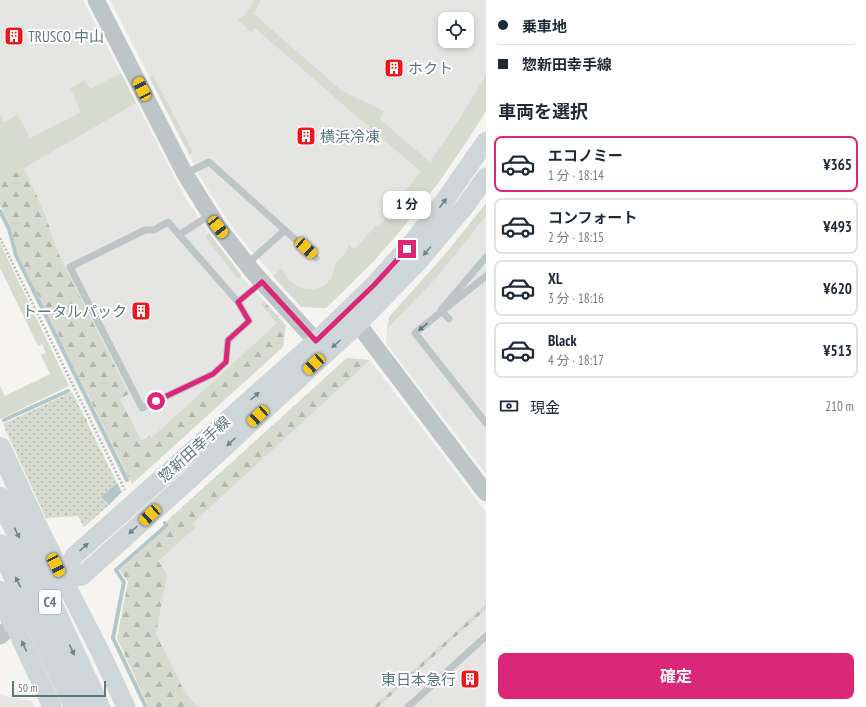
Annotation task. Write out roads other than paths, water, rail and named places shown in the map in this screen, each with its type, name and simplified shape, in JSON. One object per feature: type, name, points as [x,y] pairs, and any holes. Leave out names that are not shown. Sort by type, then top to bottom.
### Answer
[{"type":"highway","points":[[0,448],[8,487],[63,579]]},
{"type":"highway","name":"C4","points":[[8,487],[40,580],[98,707]]},
{"type":"highway","name":"C4","points":[[0,545],[75,707]]},
{"type":"highway","points":[[0,592],[7,630]]},
{"type":"main road","name":"惣新田幸手線","points":[[7,630],[63,579],[74,556],[316,341],[374,285],[398,260],[445,200],[486,141]]},
{"type":"main road","name":"惣新田幸手線","points":[[63,579],[82,576],[358,324],[418,262],[466,204],[486,177]]},
{"type":"main road","points":[[63,579],[124,702]]},
{"type":"main road","points":[[7,630],[52,707]]},
{"type":"main road","points":[[66,707],[66,696],[76,685],[83,682],[93,682],[124,702]]},
{"type":"street","points":[[96,0],[185,174],[210,215],[262,282],[316,341]]},
{"type":"street","points":[[358,324],[486,493]]},
{"type":"lane","points":[[185,174],[208,162],[316,258]]},
{"type":"lane","points":[[179,235],[210,215]]},
{"type":"lane","points":[[168,222],[238,302],[249,321],[228,340],[226,362],[213,374],[142,408],[70,267],[145,230],[154,230],[168,222]]},
{"type":"lane","points":[[247,264],[285,230]]},
{"type":"lane","points":[[449,319],[441,310],[486,257]]},
{"type":"lane","points":[[486,276],[416,333],[486,423]]},
{"type":"lane","points":[[238,302],[262,282]]},
{"type":"lane","points":[[408,707],[486,636]]},
{"type":"waterway","points":[[0,211],[9,229],[16,255],[127,480]]},
{"type":"waterway","points":[[4,420],[68,391]]},
{"type":"waterway","points":[[146,707],[113,638],[124,582],[116,570],[167,525],[165,523]]},
{"type":"place","name":"TRUSCO 中山","points":[[14,36]]},
{"type":"place","name":"ホクト","points":[[394,68]]},
{"type":"place","name":"横浜冷凍","points":[[306,136]]},
{"type":"place","name":"トータルパック","points":[[141,311]]},
{"type":"place","name":"東日本急行","points":[[470,679]]}]
